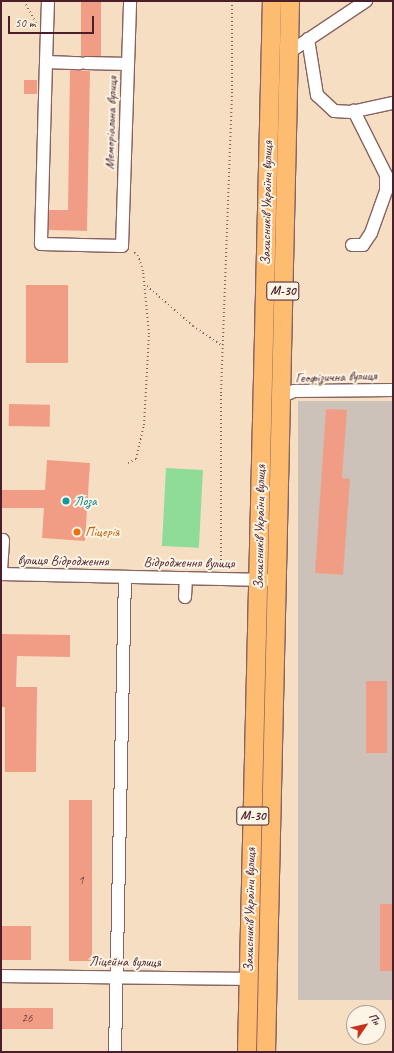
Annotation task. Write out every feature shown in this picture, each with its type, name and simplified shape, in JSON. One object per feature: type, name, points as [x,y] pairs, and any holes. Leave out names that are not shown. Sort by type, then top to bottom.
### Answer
[{"type":"highway","name":"Захисників України вулиця","points":[[266,1052],[272,1]]},
{"type":"highway","name":"Захисників України вулиця","points":[[247,1052],[248,979],[268,580],[280,397],[290,1]]},
{"type":"street","points":[[48,1],[41,244],[122,246]]},
{"type":"street","name":"Меморіальна вулиця","points":[[122,246],[130,1]]},
{"type":"street","points":[[288,53],[362,2]]},
{"type":"street","points":[[308,39],[316,94],[334,111],[354,111],[393,103]]},
{"type":"street","points":[[46,62],[128,64]]},
{"type":"street","points":[[352,245],[363,245],[371,233],[386,190],[386,175],[354,111]]},
{"type":"street","name":"Геофізична вулиця","points":[[280,397],[294,391],[393,390]]},
{"type":"street","points":[[1,570],[4,540]]},
{"type":"street","name":"вулиця Відродження","points":[[1,574],[124,577]]},
{"type":"street","points":[[115,1052],[124,577]]},
{"type":"street","name":"Відродження вулиця","points":[[124,577],[268,580]]},
{"type":"street","points":[[185,597],[186,578]]},
{"type":"street","name":"Ліцейна вулиця","points":[[1,976],[248,979]]},
{"type":"path","points":[[221,579],[222,346],[232,90],[231,1]]},
{"type":"path","points":[[122,246],[132,250],[138,256],[146,286],[149,323],[146,413],[138,454],[136,459],[128,463]]},
{"type":"path","points":[[146,286],[193,326],[222,346]]},
{"type":"shaded area","points":[[298,401],[393,401],[393,1000],[298,1000]]},
{"type":"green space","points":[[166,468],[203,470],[199,548],[162,546]]},
{"type":"building","points":[[81,1],[101,1],[101,56],[81,56]]},
{"type":"building","points":[[70,70],[90,71],[87,231],[49,230],[49,210],[68,210]]},
{"type":"building","points":[[24,80],[37,80],[37,94],[24,94]]},
{"type":"building","points":[[26,285],[68,285],[68,363],[26,363]]},
{"type":"building","points":[[9,404],[50,405],[50,427],[9,426]]},
{"type":"building","points":[[326,409],[347,410],[342,478],[350,479],[343,575],[315,573]]},
{"type":"building","name":"Лоза","points":[[47,460],[90,463],[85,541],[42,538],[44,508],[1,508],[1,490],[45,490]]},
{"type":"building","points":[[1,634],[70,635],[70,657],[17,656],[16,687],[37,687],[36,772],[5,772],[5,707],[1,707]]},
{"type":"building","points":[[366,681],[387,681],[387,753],[366,753]]},
{"type":"building","points":[[69,800],[92,800],[92,961],[69,961]]},
{"type":"building","points":[[380,904],[393,904],[393,971],[380,971]]},
{"type":"building","points":[[1,926],[31,926],[31,960],[1,960]]},
{"type":"building","points":[[1,1008],[53,1008],[53,1029],[1,1029]]},
{"type":"place","name":"Лоза","points":[[66,501]]},
{"type":"place","name":"Піцерія","points":[[77,532]]}]
